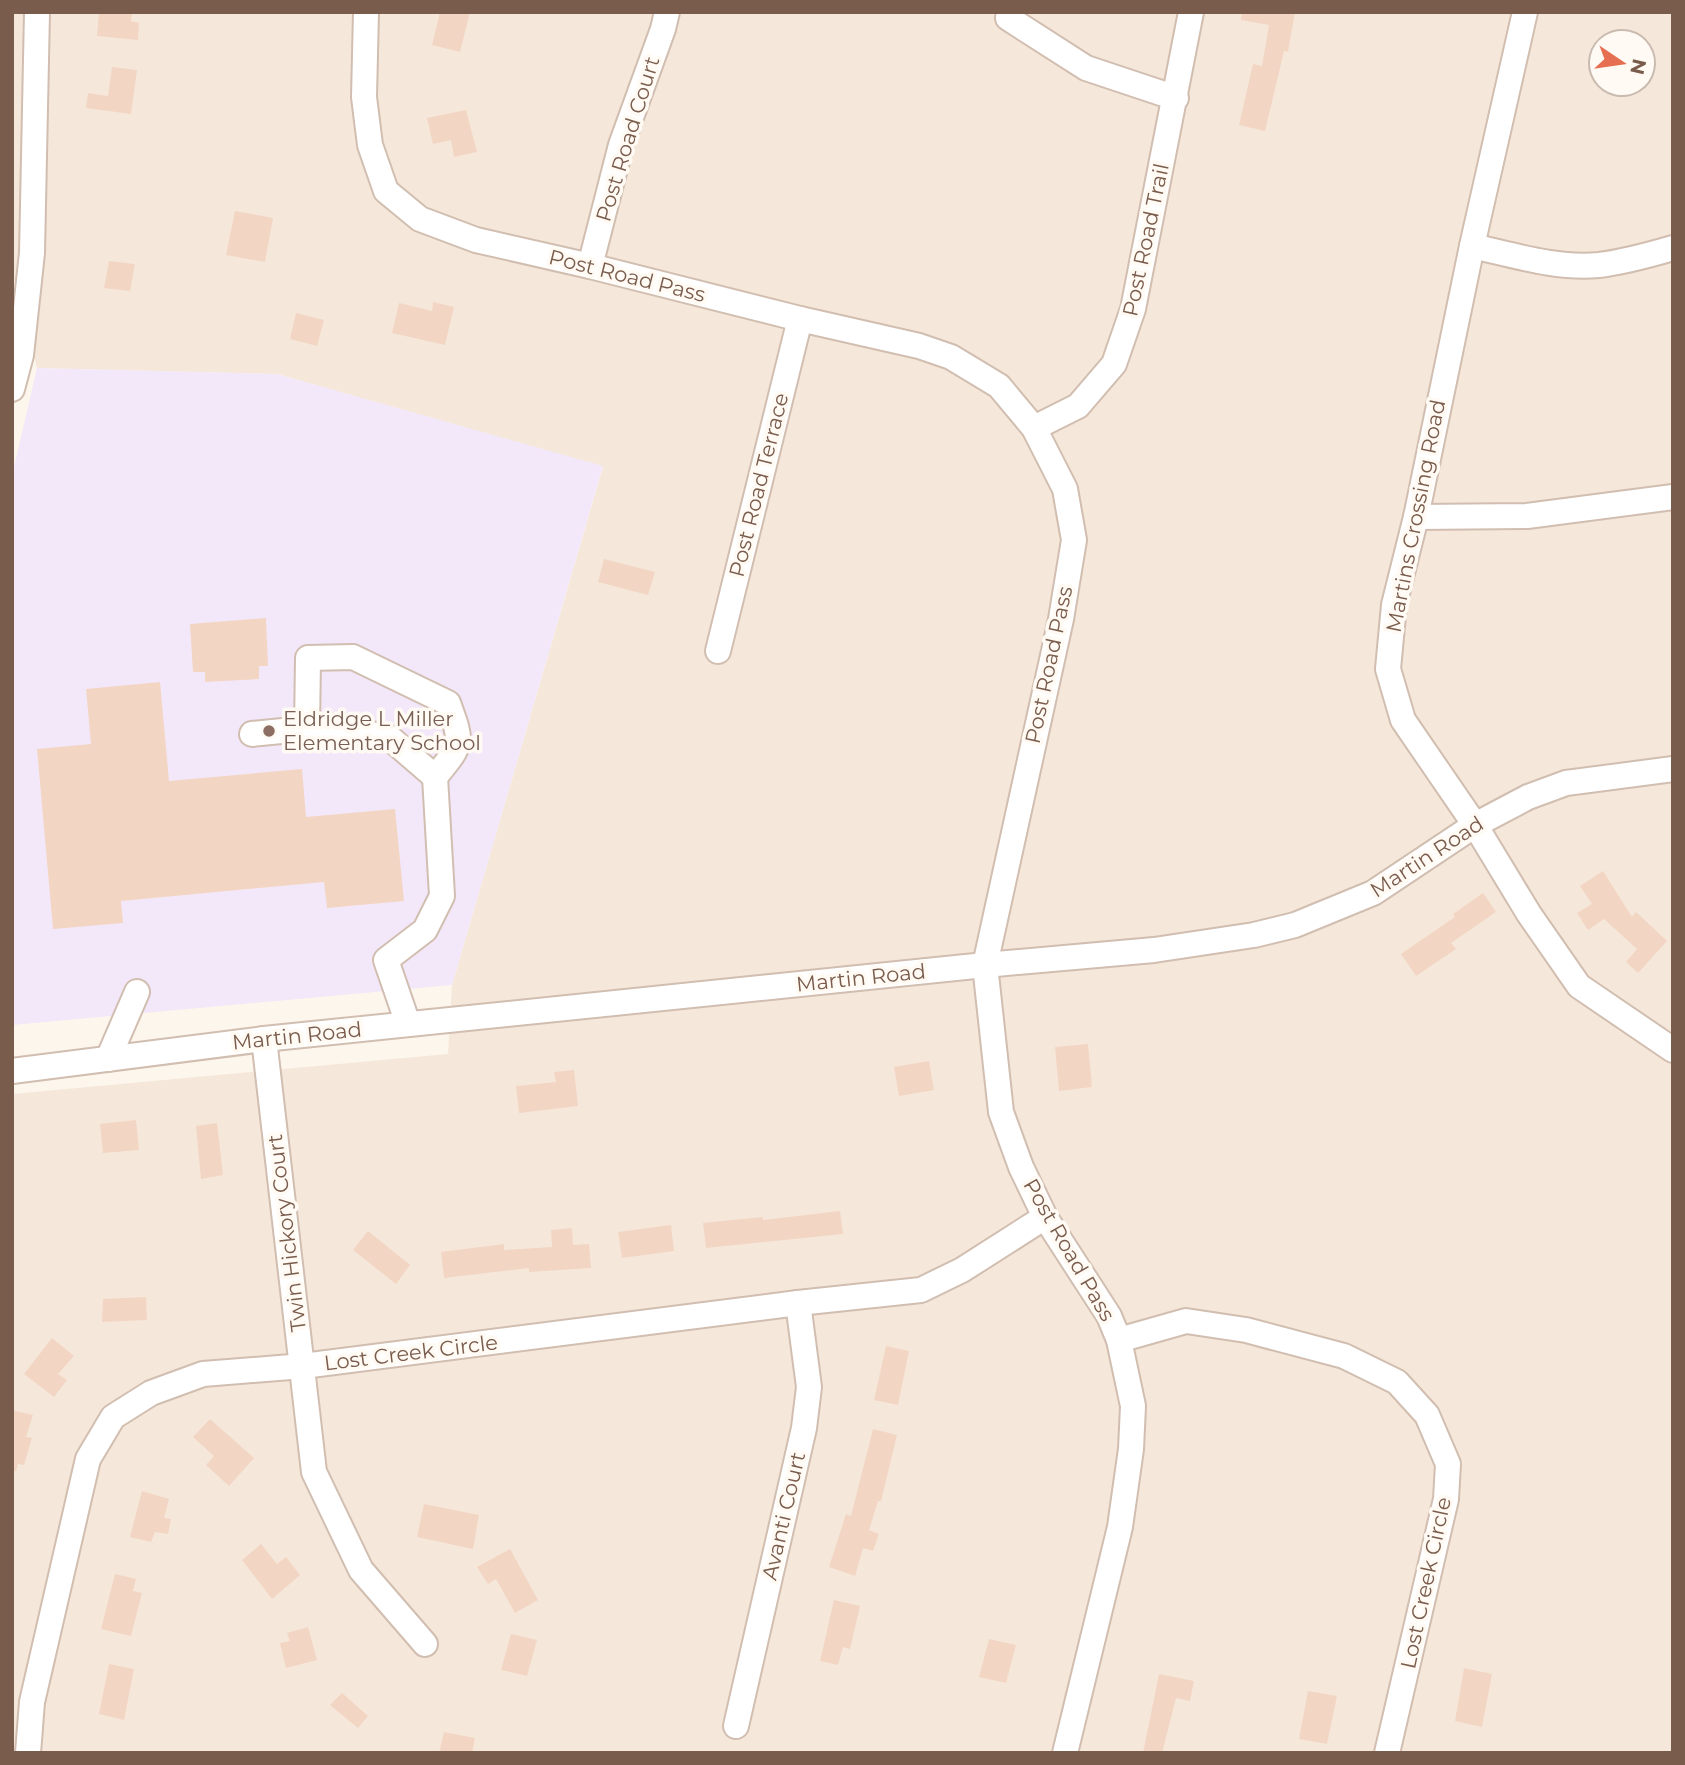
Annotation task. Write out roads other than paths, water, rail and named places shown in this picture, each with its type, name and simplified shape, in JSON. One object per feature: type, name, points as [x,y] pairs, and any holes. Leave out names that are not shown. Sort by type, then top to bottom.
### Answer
[{"type":"street","points":[[12,389],[33,253],[37,12]]},
{"type":"street","name":"Post Road Pass","points":[[366,12],[364,97],[370,145],[386,191],[420,219],[476,240],[800,320],[919,346],[951,357],[999,386],[1034,428],[1065,489],[1074,540],[1061,619],[985,965],[1001,1112],[1021,1167],[1045,1217],[1109,1316],[1119,1340],[1133,1406],[1131,1449],[1120,1527],[1065,1753]]},
{"type":"street","name":"Post Road Court","points":[[590,266],[621,145],[667,12]]},
{"type":"street","name":"Post Road Trail","points":[[1034,428],[1078,406],[1114,364],[1133,309],[1191,12]]},
{"type":"street","name":"Martins Crossing Road","points":[[1525,12],[1472,246],[1416,517],[1394,605],[1388,669],[1403,720],[1475,825],[1529,914],[1578,986],[1673,1050]]},
{"type":"street","points":[[1008,18],[1086,68],[1176,98]]},
{"type":"street","points":[[1472,246],[1549,263],[1598,265],[1673,248]]},
{"type":"street","name":"Post Road Terrace","points":[[719,652],[800,320]]},
{"type":"street","points":[[1416,517],[1527,516],[1673,497]]},
{"type":"street","points":[[307,729],[308,658],[353,657],[448,703],[460,736],[454,755],[435,777],[442,896],[425,930],[386,960],[408,1024]]},
{"type":"street","points":[[252,734],[333,726],[390,738],[435,777]]},
{"type":"street","name":"Martin Road","points":[[12,1071],[264,1039],[1154,950],[1254,935],[1295,925],[1373,893],[1475,825],[1528,797],[1566,783],[1673,769]]},
{"type":"street","points":[[108,1059],[137,992]]},
{"type":"street","name":"Twin Hickory Court","points":[[264,1039],[314,1472],[361,1570],[425,1644]]},
{"type":"street","name":"Lost Creek Circle","points":[[28,1753],[32,1702],[88,1459],[113,1417],[151,1393],[204,1374],[303,1366],[797,1303],[921,1290],[962,1270],[1045,1217]]},
{"type":"street","name":"Avanti Court","points":[[736,1726],[804,1428],[809,1387],[797,1303]]},
{"type":"street","name":"Lost Creek Circle","points":[[1119,1340],[1186,1321],[1246,1330],[1344,1356],[1397,1382],[1427,1416],[1448,1464],[1446,1499],[1387,1753]]},
{"type":"place","name":"Eldridge L Miller Elementary School","points":[[269,731]]}]
